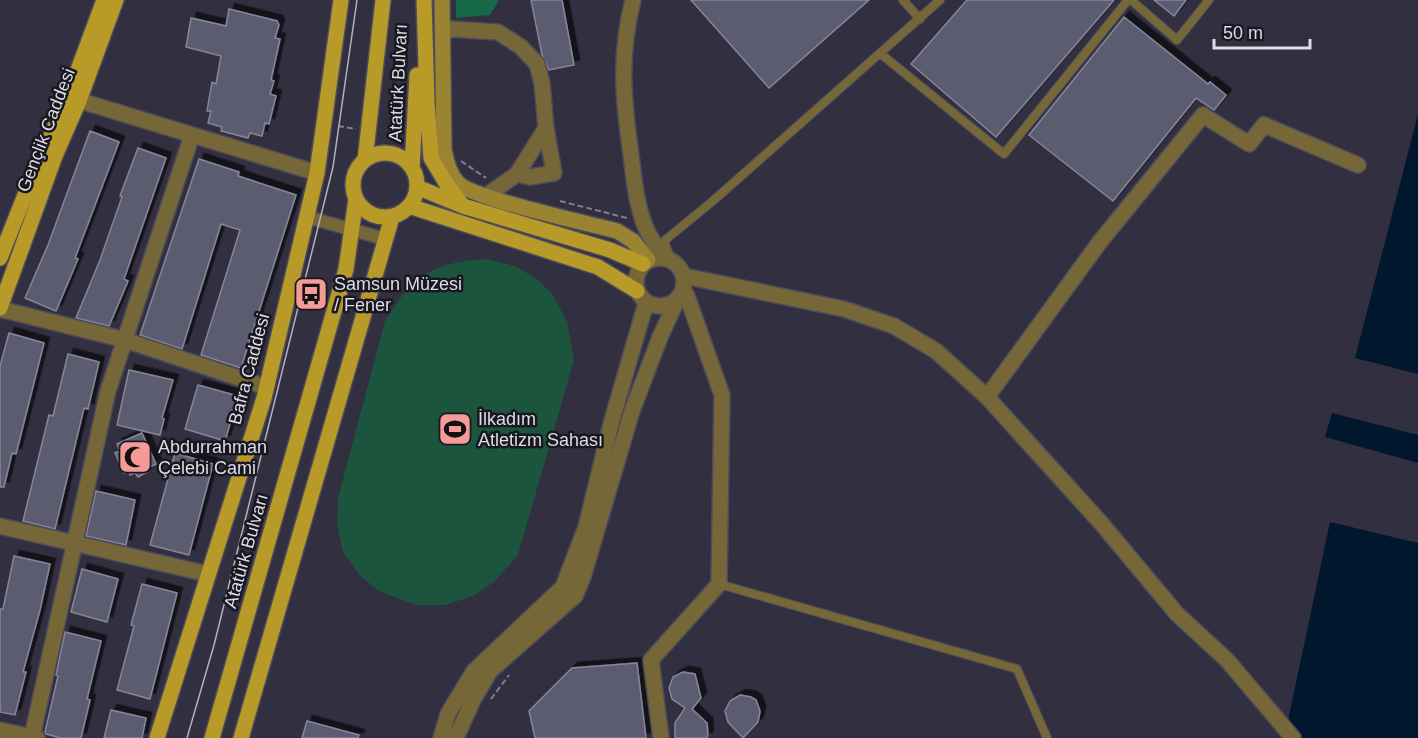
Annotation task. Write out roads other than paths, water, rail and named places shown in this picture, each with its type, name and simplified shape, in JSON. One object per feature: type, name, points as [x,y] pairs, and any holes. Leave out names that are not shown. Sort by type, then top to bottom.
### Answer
[{"type":"main road","name":"Gençlik Caddesi","points":[[0,309],[55,156],[104,0]]},
{"type":"main road","name":"Gençlik Caddesi","points":[[0,258],[25,195],[74,99],[116,0]]},
{"type":"main road","name":"Bafra Caddesi","points":[[157,738],[266,387],[317,173],[341,0]]},
{"type":"main road","name":"Atatürk Bulvarı","points":[[365,160],[383,0]]},
{"type":"main road","name":"Atatürk Bulvarı","points":[[412,168],[423,0]]},
{"type":"main road","points":[[423,0],[432,158],[446,183],[464,206]]},
{"type":"main road","points":[[442,0],[444,149],[447,165],[458,184],[486,196],[617,231],[657,261]]},
{"type":"main road","name":"Atatürk Bulvarı","points":[[212,738],[346,269],[356,199],[353,189],[354,178],[358,168],[365,160],[385,153],[405,160],[416,177],[417,188]]},
{"type":"main road","points":[[356,199],[362,208],[371,214],[392,217],[402,213],[410,206],[417,188],[464,206],[610,250],[657,261]]},
{"type":"main road","points":[[410,206],[598,267],[642,297]]},
{"type":"main road","points":[[241,738],[392,217]]},
{"type":"street","points":[[633,0],[627,26],[622,72],[626,121],[636,194],[657,261]]},
{"type":"street","points":[[443,35],[450,29],[498,32],[521,47],[537,64],[542,83],[546,128],[554,173],[530,177],[517,174]]},
{"type":"street","points":[[74,99],[317,173]]},
{"type":"street","points":[[987,397],[1099,243],[1203,115],[1250,144],[1264,126],[1358,165]]},
{"type":"street","points":[[486,196],[517,174],[546,128]]},
{"type":"street","points":[[0,730],[34,737],[73,544],[108,391],[192,135]]},
{"type":"street","points":[[307,217],[386,239]]},
{"type":"street","points":[[642,297],[653,306],[668,305],[682,290],[683,273],[678,266],[657,261]]},
{"type":"street","points":[[441,738],[448,714],[474,671],[563,587],[586,527],[642,297],[636,277],[657,261]]},
{"type":"street","points":[[456,738],[473,700],[490,671],[574,596],[583,578],[632,411],[660,337],[690,277],[844,309],[894,326],[936,351],[987,397],[1101,523],[1177,614],[1227,660],[1293,738]]},
{"type":"street","points":[[661,738],[651,660],[719,584],[722,396],[687,296],[682,290]]},
{"type":"street","points":[[0,309],[125,340],[266,387]]},
{"type":"street","points":[[0,526],[207,574]]},
{"type":"lane","points":[[903,0],[920,19]]},
{"type":"lane","points":[[657,261],[664,241],[714,200],[940,0]]},
{"type":"lane","points":[[881,54],[1004,154],[1130,0],[1177,40],[1209,0]]},
{"type":"lane","points":[[719,584],[1017,669],[1047,738]]},
{"type":"water","points":[[1418,114],[1418,374],[1355,358]]},
{"type":"water","points":[[1332,413],[1418,435],[1418,463],[1325,437]]},
{"type":"water","points":[[1330,522],[1418,543],[1418,738],[1293,738],[1286,730]]},
{"type":"tram line","points":[[187,738],[214,645],[333,167],[357,0]]},
{"type":"place","name":"Samsun Müzesi / Fener","points":[[311,294]]},
{"type":"place","name":"İlkadım Atletizm Sahası","points":[[455,429]]},
{"type":"place","name":"Abdurrahman Çelebi Cami","points":[[135,457]]}]
